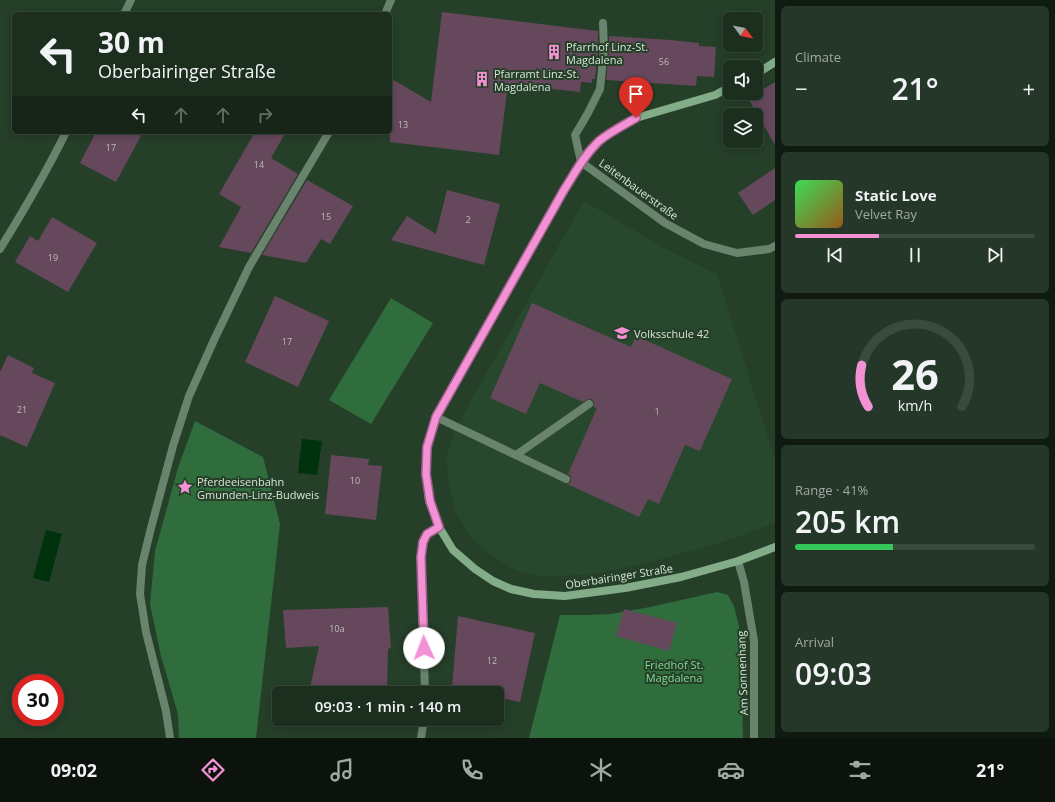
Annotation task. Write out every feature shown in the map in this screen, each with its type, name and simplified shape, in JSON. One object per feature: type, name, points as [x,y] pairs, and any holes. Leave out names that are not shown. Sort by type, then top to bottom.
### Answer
[{"type":"street","points":[[125,12],[130,0]]},
{"type":"street","points":[[386,12],[391,0]]},
{"type":"street","points":[[582,162],[575,135],[600,89],[604,49],[603,23]]},
{"type":"street","points":[[763,70],[775,62]]},
{"type":"street","name":"Oberbairinger Straße","points":[[723,90],[714,95],[636,118],[608,134],[598,142],[582,162],[564,190],[436,417],[427,447],[426,474],[430,501],[439,527],[454,550],[475,569],[493,581],[511,589],[534,594],[565,596],[625,588],[681,577],[738,561],[775,547]]},
{"type":"street","points":[[0,249],[26,207],[52,161],[65,134]]},
{"type":"street","points":[[170,738],[166,711],[146,632],[140,594],[142,565],[151,528],[173,446],[189,396],[214,340],[249,267],[328,134]]},
{"type":"street","name":"Leitenbauerstraße","points":[[582,162],[665,223],[704,244],[737,253],[769,249],[775,246]]},
{"type":"street","points":[[516,455],[589,404]]},
{"type":"street","points":[[436,417],[566,479]]},
{"type":"street","points":[[425,686],[421,557],[423,542],[427,534],[439,527]]},
{"type":"street","name":"Am Sonnenhang","points":[[738,561],[744,582],[754,641],[754,738]]},
{"type":"street","points":[[421,738],[423,726]]},
{"type":"shaded area","name":"Volksschule 42","points":[[584,201],[666,249],[717,274],[775,460],[775,523],[723,542],[640,565],[586,575],[540,576],[515,570],[488,553],[471,537],[455,511],[446,458],[456,427]]},
{"type":"shaded area","points":[[302,439],[322,441],[317,475],[298,473]]},
{"type":"shaded area","points":[[46,530],[62,534],[49,582],[33,578]]},
{"type":"green space","points":[[391,298],[433,323],[371,424],[329,400]]},
{"type":"green space","points":[[195,421],[263,457],[280,524],[256,738],[179,738],[178,714],[161,656],[150,604],[155,551],[178,468]]},
{"type":"green space","name":"Friedhof St. Magdalena","points":[[717,592],[728,595],[734,606],[739,626],[741,646],[743,738],[529,738],[560,615],[611,614]]},
{"type":"building","points":[[442,12],[598,31],[595,79],[592,79],[592,83],[581,82],[580,92],[508,84],[499,155],[390,142],[390,134],[392,134],[392,79],[431,102]]},
{"type":"building","points":[[609,36],[671,40],[699,43],[699,46],[716,47],[714,77],[697,76],[696,86],[606,80]]},
{"type":"building","points":[[775,82],[775,145],[763,124],[763,108],[754,108],[749,100],[763,100],[763,89]]},
{"type":"building","points":[[95,134],[142,134],[116,182],[80,163]]},
{"type":"building","points":[[254,134],[285,134],[271,158],[298,174],[251,253],[219,247],[241,207],[219,194]]},
{"type":"building","points":[[775,168],[775,200],[753,215],[738,193]]},
{"type":"building","points":[[307,180],[353,206],[330,244],[321,239],[306,263],[262,255]]},
{"type":"building","points":[[447,190],[500,204],[484,265],[391,240],[407,216],[436,234]]},
{"type":"building","points":[[52,217],[97,243],[68,292],[15,262],[30,236],[38,241]]},
{"type":"building","points":[[275,296],[329,321],[298,387],[245,362]]},
{"type":"building","points":[[532,303],[631,347],[636,336],[732,379],[700,451],[685,445],[659,504],[648,499],[639,517],[567,484],[571,482],[571,476],[568,474],[597,408],[594,407],[592,399],[588,399],[583,402],[540,383],[526,414],[490,398]]},
{"type":"building","points":[[8,355],[34,368],[32,373],[55,383],[27,447],[0,435],[0,372]]},
{"type":"building","points":[[331,455],[369,459],[368,465],[382,466],[376,520],[325,514]]},
{"type":"building","points":[[388,607],[391,648],[388,649],[387,686],[310,686],[319,646],[286,648],[283,610]]},
{"type":"building","points":[[624,609],[677,623],[669,651],[616,636]]},
{"type":"building","points":[[458,616],[535,633],[520,702],[504,699],[504,686],[452,686]]},
{"type":"place","name":"Pfarrhof Linz-St. Magdalena","points":[[554,52]]},
{"type":"place","name":"Pfarramt Linz-St. Magdalena","points":[[482,79]]},
{"type":"place","name":"Volksschule 42","points":[[622,333]]},
{"type":"place","name":"Pferdeeisenbahn Gmunden-Linz-Budweis","points":[[185,487]]},
{"type":"route","points":[[424,648],[421,557],[423,542],[427,534],[439,527],[430,501],[426,474],[427,447],[436,417],[564,190],[582,162],[598,142],[608,134],[636,118]]}]
